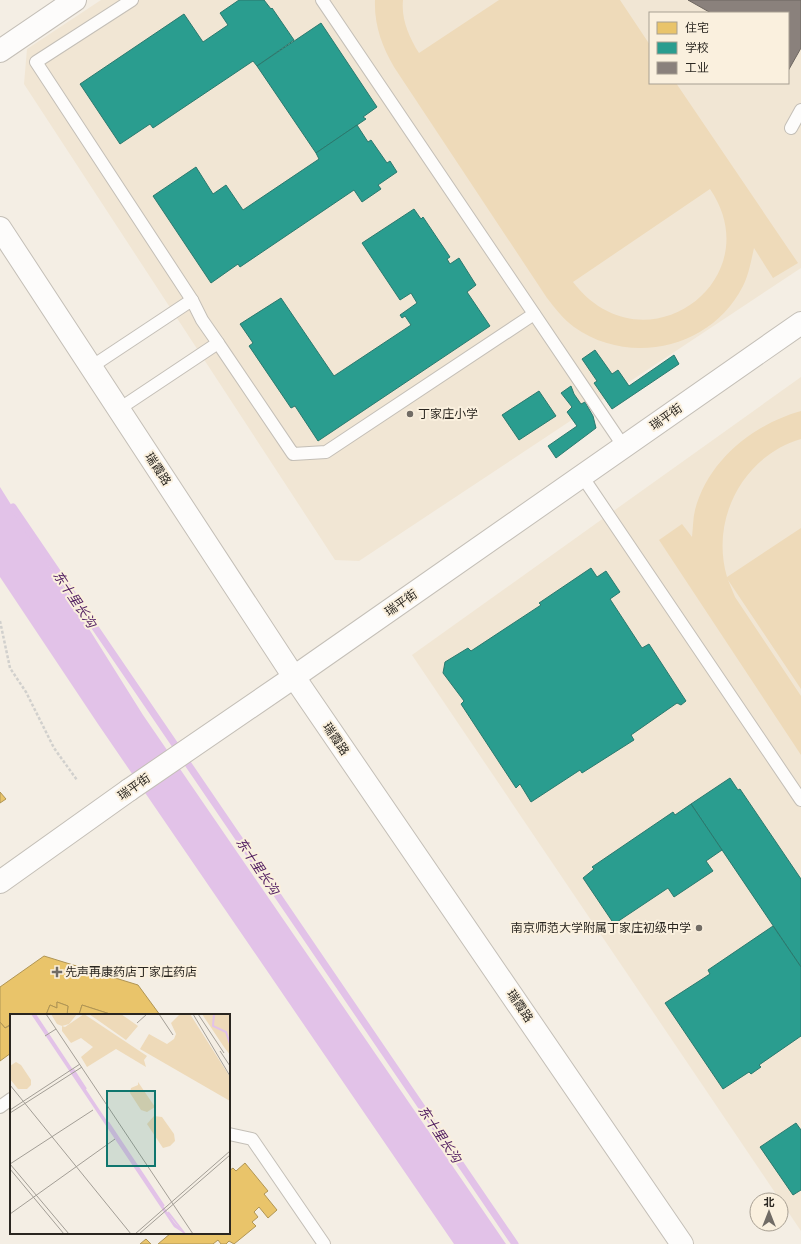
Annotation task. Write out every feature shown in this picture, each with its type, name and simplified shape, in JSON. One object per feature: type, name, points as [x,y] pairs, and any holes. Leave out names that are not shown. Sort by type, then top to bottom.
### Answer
[{"type":"street","points":[[0,51],[75,0]]},
{"type":"street","name":"瑞霞路","points":[[0,228],[294,677],[682,1244]]},
{"type":"street","name":"瑞平街","points":[[0,882],[801,323]]},
{"type":"lane","points":[[132,0],[36,62],[192,300],[202,320],[293,454],[326,452],[534,314]]},
{"type":"lane","points":[[322,0],[624,447]]},
{"type":"lane","points":[[791,128],[801,110]]},
{"type":"lane","points":[[91,367],[192,300]]},
{"type":"lane","points":[[119,409],[218,343]]},
{"type":"lane","points":[[582,476],[801,800]]},
{"type":"lane","points":[[0,1107],[10,1100]]},
{"type":"lane","points":[[230,1134],[252,1140],[324,1244]]},
{"type":"path","points":[[0,621],[10,668],[26,692],[54,748],[77,780]]},
{"type":"shaded area","name":"丁家庄小学","points":[[101,0],[801,0],[801,268],[359,561],[335,560],[24,84],[27,49]]},
{"type":"shaded area","points":[[375,0],[403,0],[403,14],[406,28],[419,53],[499,0],[620,0],[649,44],[649,84],[677,84],[798,263],[773,278],[754,248],[750,267],[743,286],[729,307],[711,324],[691,337],[668,345],[644,348],[620,346],[596,339],[574,327],[563,317],[547,298],[394,67],[377,27]],"holes":[[[710,189],[725,223],[725,255],[713,283],[691,304],[664,317],[633,319],[602,308],[573,282]]]},
{"type":"shaded area","name":"南京师范大学附属丁家庄初级中学","points":[[801,377],[801,1231],[789,1213],[789,1192],[775,1192],[412,655]]},
{"type":"shaded area","points":[[801,411],[801,439],[780,447],[763,460],[748,475],[736,493],[728,512],[723,533],[723,555],[727,577],[801,528],[801,689],[728,580],[735,597],[801,696],[801,755],[659,540],[682,524],[692,537],[694,513],[701,492],[710,475],[722,460],[750,435],[766,425]]},
{"type":"shaded area","points":[[0,487],[143,715],[506,1244],[454,1244],[98,724],[0,577]]},
{"type":"building: 住宅","points":[[0,792],[6,799],[0,803]]},
{"type":"building: 住宅","points":[[44,956],[138,985],[159,1014],[110,1014],[82,1005],[79,1014],[67,1014],[68,1006],[57,1002],[57,1008],[50,1005],[46,1014],[10,1014],[10,1025],[5,1028],[0,1022],[0,987]]},
{"type":"building: 住宅","points":[[57,1002],[68,1006],[67,1014],[46,1014],[50,1005],[57,1008]]},
{"type":"building: 住宅","points":[[82,1005],[110,1014],[79,1014]]},
{"type":"building: 住宅","points":[[0,1022],[5,1028],[10,1026],[10,1054],[0,1061]]},
{"type":"building: 住宅","points":[[245,1163],[268,1191],[264,1194],[277,1210],[268,1218],[259,1207],[254,1212],[258,1217],[252,1222],[256,1226],[234,1244],[229,1241],[226,1244],[221,1244],[218,1240],[213,1244],[158,1244],[170,1234],[230,1234],[230,1170],[233,1168],[236,1171]]},
{"type":"building: 住宅","points":[[146,1239],[151,1244],[140,1244]]},
{"type":"building: 学校","points":[[239,0],[264,0],[271,9],[272,8],[294,40],[257,66],[253,61],[153,128],[150,124],[120,144],[80,84],[184,14],[203,42],[228,25],[220,13]]},
{"type":"building: 学校","points":[[321,23],[377,107],[363,117],[366,119],[316,153],[257,66]]},
{"type":"building: 学校","points":[[357,125],[368,142],[371,140],[387,163],[390,161],[397,172],[378,185],[381,189],[362,202],[354,190],[240,267],[238,264],[211,283],[153,196],[196,167],[213,194],[226,185],[243,210],[319,159],[316,153]]},
{"type":"building: 学校","points":[[414,209],[421,219],[423,217],[450,257],[447,259],[450,264],[459,258],[476,285],[467,292],[490,326],[318,441],[295,406],[291,408],[249,346],[253,343],[240,324],[281,298],[334,376],[411,325],[405,316],[402,318],[400,315],[417,303],[411,293],[400,300],[362,243]]},
{"type":"building: 学校","points":[[595,350],[612,374],[618,370],[629,386],[674,355],[679,364],[612,409],[594,383],[597,381],[582,359]]},
{"type":"building: 学校","points":[[571,386],[574,394],[581,404],[585,402],[593,416],[596,428],[556,458],[548,446],[577,426],[567,412],[572,407],[561,393]]},
{"type":"building: 学校","points":[[539,391],[556,416],[519,440],[502,415]]},
{"type":"building: 学校","points":[[591,568],[597,577],[606,571],[620,592],[610,599],[642,648],[649,644],[686,701],[681,705],[677,703],[631,735],[634,740],[582,773],[580,770],[531,802],[520,784],[516,788],[461,704],[464,701],[443,673],[445,662],[468,648],[471,651],[541,605],[539,603]]},
{"type":"building: 学校","points":[[730,778],[738,790],[740,789],[801,879],[801,967],[691,804]]},
{"type":"building: 学校","points":[[691,804],[722,850],[706,861],[713,871],[674,897],[668,888],[614,924],[583,878],[594,869],[592,867],[673,812],[675,815]]},
{"type":"building: 学校","points":[[773,926],[801,967],[801,1036],[759,1065],[761,1067],[751,1074],[749,1072],[723,1089],[665,1003],[710,974],[708,970]]},
{"type":"building: 学校","points":[[796,1123],[801,1130],[801,1190],[793,1195],[760,1147]]},
{"type":"building: 工业","points":[[688,0],[801,0],[801,48],[789,69],[789,12],[709,12]]},
{"type":"waterway","name":"东十里长沟","points":[[13,507],[515,1244]]},
{"type":"place","name":"丁家庄小学","points":[[410,414]]},
{"type":"place","name":"南京师范大学附属丁家庄初级中学","points":[[699,928]]},
{"type":"place","name":"先声再康药店丁家庄药店","points":[[57,972]]}]
